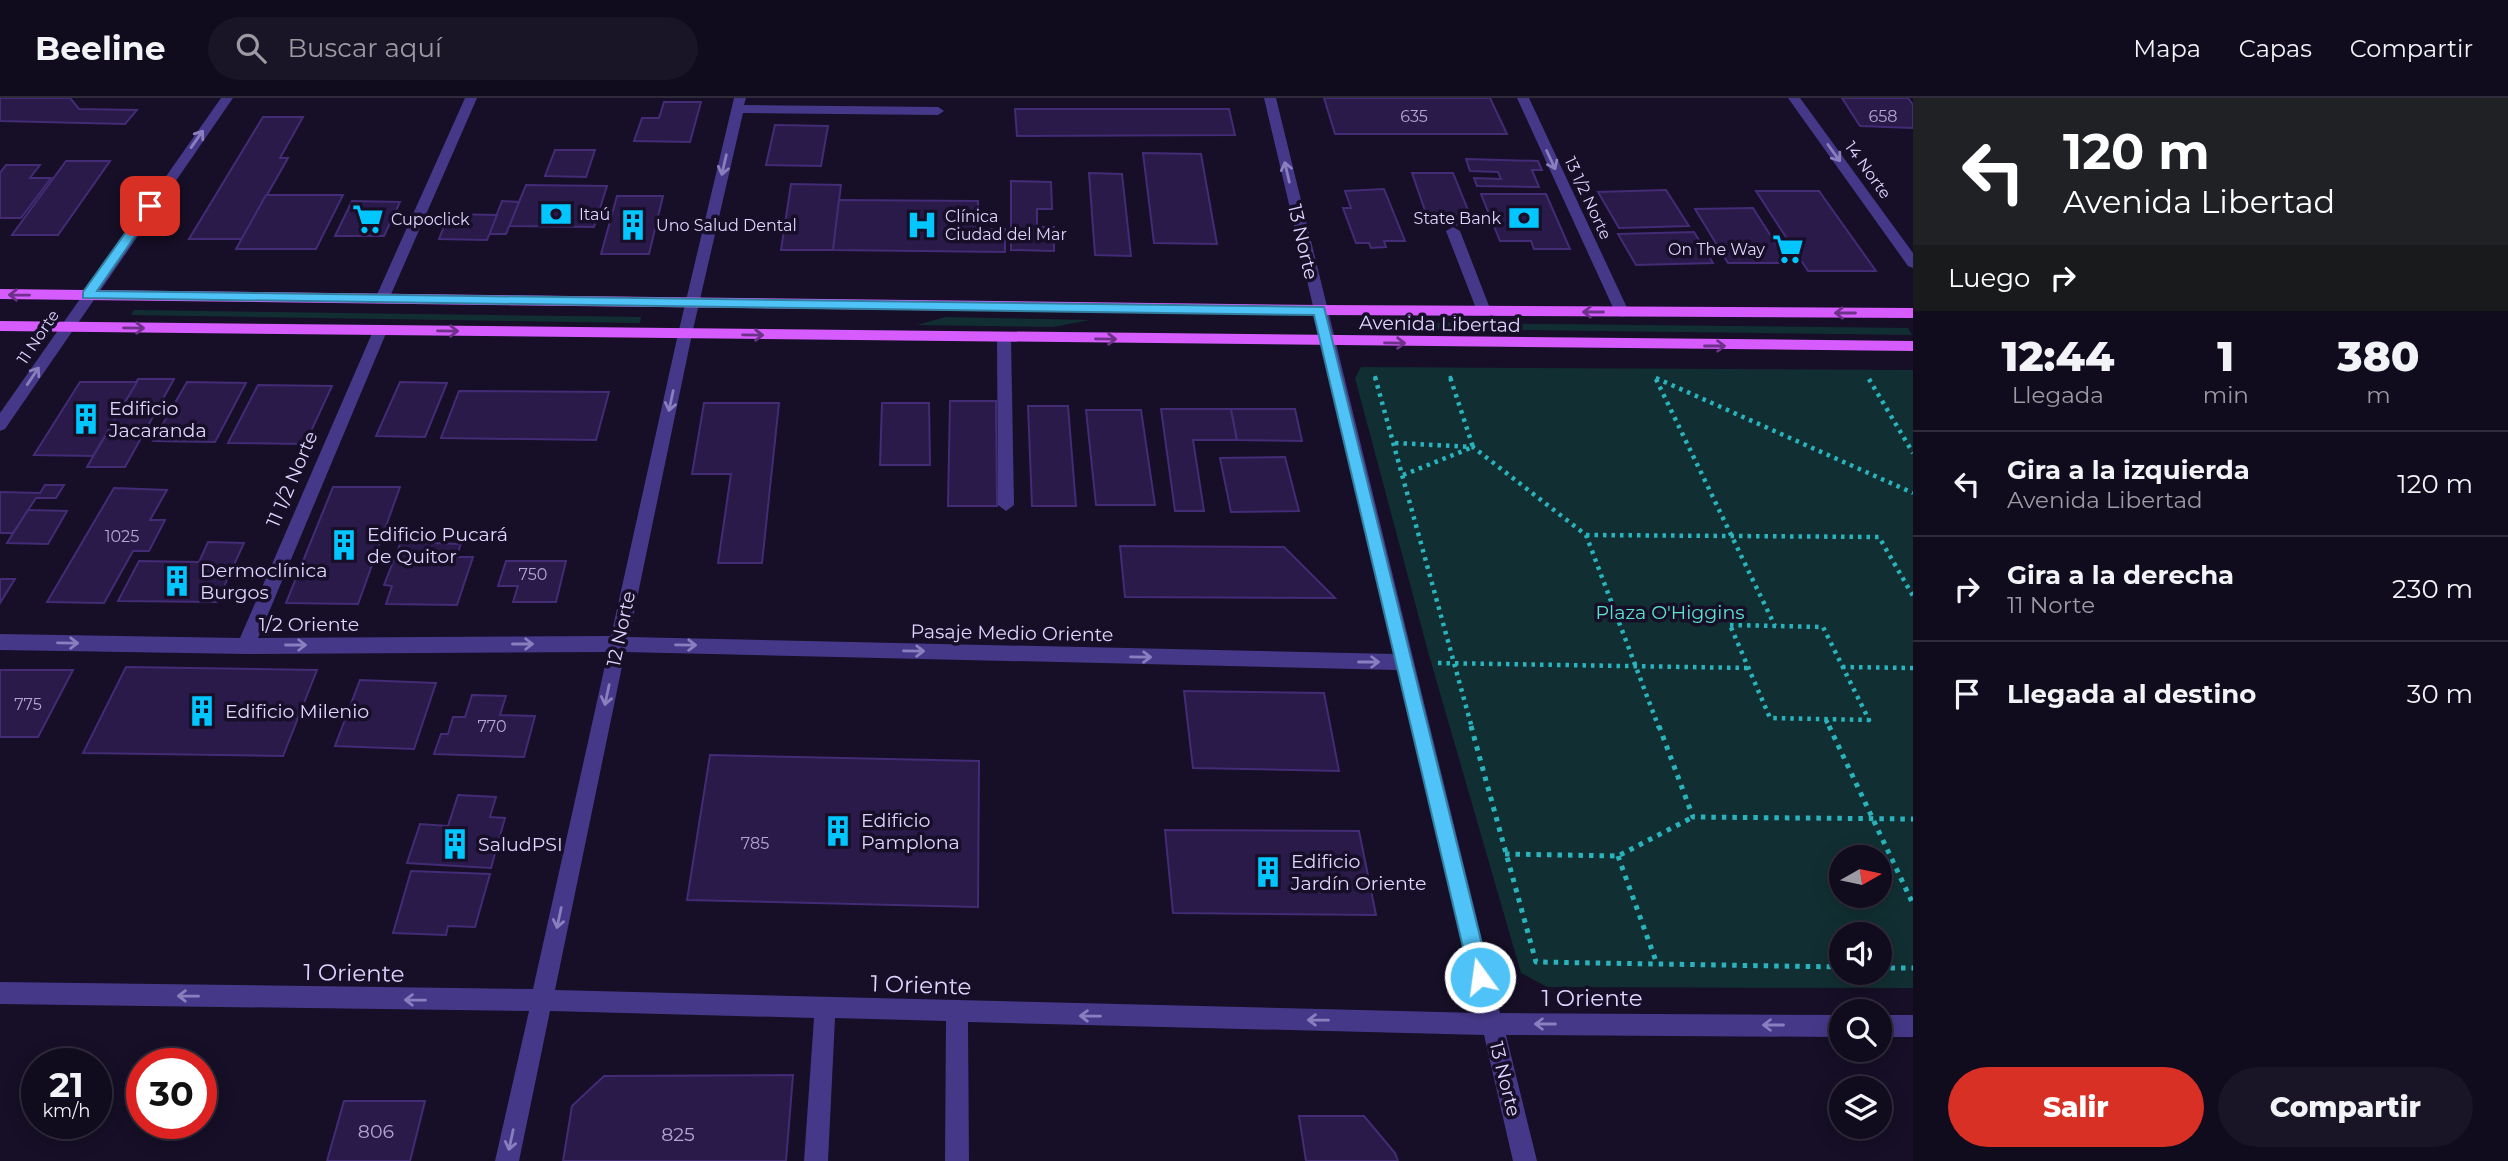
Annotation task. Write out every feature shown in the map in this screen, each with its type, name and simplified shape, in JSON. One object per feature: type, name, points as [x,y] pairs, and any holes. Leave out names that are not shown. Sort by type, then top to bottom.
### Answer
[{"type":"main road","name":"Avenida Libertad","points":[[0,294],[1319,310],[1913,313]]},
{"type":"main road","name":"Avenida Libertad","points":[[0,326],[1326,342],[1913,346]]},
{"type":"street","name":"11 Norte","points":[[0,425],[227,98]]},
{"type":"street","points":[[382,299],[471,98]]},
{"type":"street","name":"13 Norte","points":[[1270,98],[1326,342],[1525,1161]]},
{"type":"street","name":"13 1/2 Norte","points":[[1522,98],[1622,312]]},
{"type":"street","name":"14 Norte","points":[[1794,98],[1913,263]]},
{"type":"street","points":[[739,103],[938,111]]},
{"type":"street","name":"12 Norte","points":[[507,1161],[692,302],[739,103]]},
{"type":"street","points":[[1453,231],[1485,311]]},
{"type":"street","name":"11 1/2 Norte","points":[[246,646],[380,331]]},
{"type":"street","points":[[1004,338],[1006,505]]},
{"type":"street","name":"1/2 Oriente","points":[[0,642],[246,646],[618,644]]},
{"type":"street","name":"Pasaje Medio Oriente","points":[[618,644],[1404,663]]},
{"type":"street","name":"1 Oriente","points":[[0,993],[542,1000],[957,1013],[1491,1024],[1829,1026]]},
{"type":"street","points":[[816,1161],[825,1009]]},
{"type":"street","points":[[957,1013],[957,1161]]},
{"type":"street","points":[[1892,1026],[1913,1026]]},
{"type":"path","points":[[1375,376],[1536,962],[1829,967]]},
{"type":"path","points":[[1450,376],[1473,447],[1586,535],[1693,817]]},
{"type":"path","points":[[1775,626],[1656,378],[1913,493]]},
{"type":"path","points":[[1869,379],[1913,453]]},
{"type":"path","points":[[1395,443],[1473,447]]},
{"type":"path","points":[[1403,475],[1473,447]]},
{"type":"path","points":[[1586,535],[1879,537],[1913,596]]},
{"type":"path","points":[[1730,625],[1775,626],[1823,627],[1869,720],[1770,718],[1730,625]]},
{"type":"path","points":[[1404,663],[1748,668]]},
{"type":"path","points":[[1842,667],[1913,668]]},
{"type":"path","points":[[1826,720],[1913,904]]},
{"type":"path","points":[[1505,855],[1618,856],[1693,817],[1913,819]]},
{"type":"path","points":[[1618,856],[1657,964]]},
{"type":"path","points":[[1892,968],[1913,968]]},
{"type":"green space","points":[[134,310],[641,317],[640,323],[131,315]]},
{"type":"green space","points":[[946,317],[1090,320],[1053,327],[917,325]]},
{"type":"green space","points":[[1375,322],[1908,328],[1912,335],[1378,328]]},
{"type":"green space","name":"Plaza O'Higgins","points":[[1361,367],[1913,370],[1913,988],[1547,987],[1521,973],[1429,655],[1355,378]]},
{"type":"building","points":[[0,98],[70,98],[79,109],[137,110],[125,124],[0,121]]},
{"type":"building","points":[[1324,98],[1490,98],[1507,134],[1335,134]]},
{"type":"building","points":[[1842,98],[1908,98],[1913,105],[1913,128],[1860,126]]},
{"type":"building","points":[[664,102],[701,102],[690,142],[634,141],[642,118],[659,118]]},
{"type":"building","points":[[1015,109],[1229,109],[1235,135],[1017,136]]},
{"type":"building","points":[[263,117],[303,117],[280,158],[288,158],[242,239],[189,239]]},
{"type":"building","points":[[775,125],[828,126],[821,166],[766,165]]},
{"type":"building","points":[[555,150],[595,150],[586,177],[545,176]]},
{"type":"building","points":[[1143,153],[1201,154],[1217,244],[1154,243]]},
{"type":"building","points":[[1466,159],[1538,161],[1542,170],[1532,170],[1539,187],[1477,186],[1474,178],[1501,179],[1498,172],[1470,171]]},
{"type":"building","points":[[66,161],[110,161],[58,235],[12,235]]},
{"type":"building","points":[[6,165],[40,165],[30,178],[51,178],[21,218],[0,218],[0,173]]},
{"type":"building","points":[[1089,173],[1122,174],[1131,256],[1095,255]]},
{"type":"building","points":[[1412,173],[1453,173],[1474,225],[1430,225]]},
{"type":"building","points":[[1011,181],[1051,182],[1052,209],[1037,209],[1037,227],[1054,227],[1054,251],[1011,250]]},
{"type":"building","points":[[791,184],[841,185],[833,250],[781,250]]},
{"type":"building","name":"Itaú","points":[[526,185],[607,186],[594,227],[509,226]]},
{"type":"building","points":[[1384,189],[1405,241],[1384,241],[1386,247],[1371,248],[1369,243],[1356,243],[1343,208],[1351,208],[1345,191]]},
{"type":"building","points":[[1666,190],[1689,226],[1619,228],[1598,192]]},
{"type":"building","points":[[1756,191],[1819,191],[1876,271],[1808,271]]},
{"type":"building","name":"State Bank","points":[[1481,194],[1546,194],[1570,249],[1534,249],[1531,241],[1500,241]]},
{"type":"building","points":[[266,195],[343,195],[316,249],[236,249]]},
{"type":"building","name":"Uno Salud Dental","points":[[617,196],[663,196],[649,254],[601,254]]},
{"type":"building","points":[[839,200],[978,201],[978,229],[1005,229],[1005,252],[833,250]]},
{"type":"building","name":"Cupoclick","points":[[352,201],[400,202],[384,236],[335,236]]},
{"type":"building","points":[[502,201],[519,202],[506,234],[489,234]]},
{"type":"building","points":[[1753,208],[1788,263],[1728,263],[1695,209]]},
{"type":"building","points":[[449,214],[497,215],[487,240],[439,239]]},
{"type":"building","points":[[1694,232],[1713,263],[1636,265],[1618,234]]},
{"type":"building","points":[[138,379],[174,379],[125,467],[87,467]]},
{"type":"building","name":"Edificio Jacaranda","points":[[80,382],[137,382],[93,456],[34,455]]},
{"type":"building","points":[[187,382],[246,383],[215,442],[153,441]]},
{"type":"building","points":[[400,382],[447,383],[425,437],[376,436]]},
{"type":"building","points":[[258,385],[332,386],[305,444],[228,443]]},
{"type":"building","points":[[459,391],[609,392],[596,440],[441,438]]},
{"type":"building","points":[[950,401],[996,401],[997,506],[948,506]]},
{"type":"building","points":[[704,403],[779,403],[762,563],[718,563],[731,474],[692,474]]},
{"type":"building","points":[[882,403],[929,403],[930,465],[880,465]]},
{"type":"building","points":[[1028,406],[1068,406],[1076,506],[1032,506]]},
{"type":"building","points":[[1161,409],[1231,409],[1237,440],[1193,440],[1204,511],[1175,511]]},
{"type":"building","points":[[1231,409],[1295,409],[1302,441],[1237,440]]},
{"type":"building","points":[[1086,410],[1141,410],[1155,505],[1096,505]]},
{"type":"building","points":[[1285,457],[1299,511],[1231,512],[1220,458]]},
{"type":"building","points":[[45,485],[64,485],[56,498],[36,498],[13,533],[0,533],[0,492],[40,493]]},
{"type":"building","name":"Edificio Pucará de Quitor","points":[[333,487],[400,487],[358,604],[286,603]]},
{"type":"building","points":[[114,488],[167,490],[150,520],[165,520],[149,551],[133,551],[104,603],[47,602]]},
{"type":"building","points":[[28,510],[67,511],[48,544],[7,543]]},
{"type":"building","name":"Dermoclínica Burgos","points":[[208,542],[244,543],[217,602],[118,601],[139,561],[199,562]]},
{"type":"building","points":[[401,542],[461,544],[456,557],[473,557],[457,605],[386,604],[392,586],[384,585]]},
{"type":"building","points":[[1120,546],[1284,547],[1335,598],[1125,597]]},
{"type":"building","points":[[506,561],[566,561],[556,602],[513,602],[518,586],[498,586]]},
{"type":"building","points":[[0,579],[15,579],[0,603]]},
{"type":"building","name":"Edificio Milenio","points":[[126,667],[317,670],[283,756],[83,753]]},
{"type":"building","points":[[0,670],[73,670],[38,737],[0,737]]},
{"type":"building","points":[[360,680],[436,683],[414,749],[335,746]]},
{"type":"building","points":[[1184,691],[1324,693],[1339,771],[1193,768]]},
{"type":"building","points":[[472,695],[506,696],[500,715],[535,716],[524,757],[434,754],[441,734],[448,734],[453,717],[465,717]]},
{"type":"building","name":"Edificio Pamplona","points":[[710,755],[979,761],[978,907],[687,900]]},
{"type":"building","name":"SaludPSI","points":[[458,795],[496,797],[490,817],[505,818],[491,868],[407,863],[420,824],[448,826]]},
{"type":"building","name":"Edificio Jardín Oriente","points":[[1165,830],[1359,831],[1376,915],[1173,913]]},
{"type":"building","points":[[411,871],[490,874],[475,927],[448,926],[446,935],[393,933]]},
{"type":"building","points":[[793,1075],[786,1161],[563,1161],[572,1106],[604,1076]]},
{"type":"building","points":[[344,1101],[425,1101],[410,1161],[327,1161]]},
{"type":"building","points":[[1299,1116],[1364,1116],[1395,1153],[1398,1161],[1306,1161]]},
{"type":"place","name":"Itaú","points":[[556,214]]},
{"type":"place","name":"State Bank","points":[[1524,218]]},
{"type":"place","name":"Cupoclick","points":[[368,219]]},
{"type":"place","name":"Uno Salud Dental","points":[[633,225]]},
{"type":"place","name":"Clínica Ciudad del Mar","points":[[922,225]]},
{"type":"place","name":"On The Way","points":[[1788,249]]},
{"type":"place","name":"Edificio Jacaranda","points":[[86,419]]},
{"type":"place","name":"Edificio Pucará de Quitor","points":[[344,545]]},
{"type":"place","name":"Dermoclínica Burgos","points":[[177,581]]},
{"type":"place","name":"Edificio Milenio","points":[[202,711]]},
{"type":"place","name":"Edificio Pamplona","points":[[838,831]]},
{"type":"place","name":"SaludPSI","points":[[455,844]]},
{"type":"place","name":"Edificio Jardín Oriente","points":[[1268,872]]},
{"type":"route","points":[[150,206],[88,295],[1319,310],[1480,977]]}]
